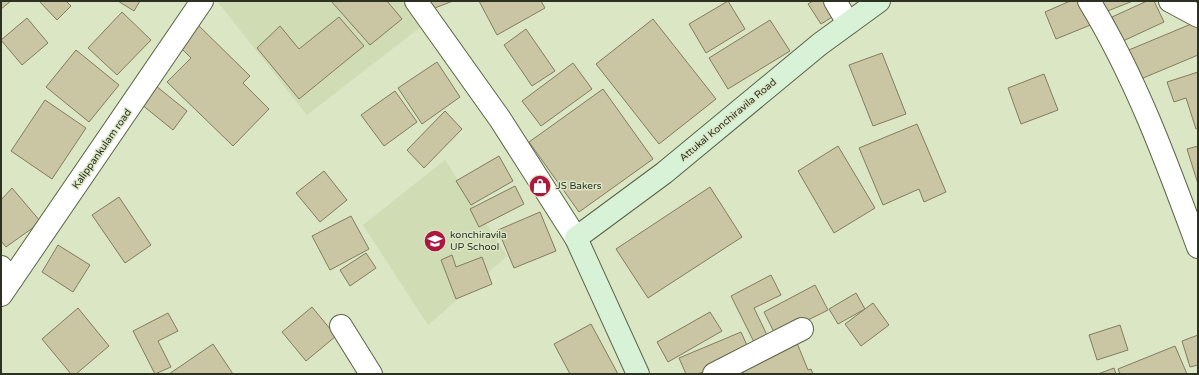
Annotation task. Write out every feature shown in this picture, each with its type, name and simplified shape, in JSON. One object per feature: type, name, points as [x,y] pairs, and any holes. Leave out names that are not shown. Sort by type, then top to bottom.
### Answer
[{"type":"main road","name":"Attukal Konchiravila Road","points":[[576,238],[664,173],[800,60],[879,1]]},
{"type":"main road","points":[[576,238],[638,374]]},
{"type":"street","name":"Kalippankulam road","points":[[5,280],[202,1]]},
{"type":"street","points":[[416,1],[500,118],[576,238]]},
{"type":"street","points":[[835,1],[848,23]]},
{"type":"street","points":[[1089,1],[1104,25],[1191,205],[1198,247]]},
{"type":"street","points":[[1170,1],[1198,16]]},
{"type":"street","points":[[341,326],[371,374]]},
{"type":"street","points":[[714,374],[802,329]]},
{"type":"shaded area","points":[[217,1],[404,1],[422,26],[307,115]]},
{"type":"shaded area","name":"konchiravila UP School","points":[[445,160],[507,256],[428,325],[363,225]]},
{"type":"building","points":[[1,1],[11,1],[1,9]]},
{"type":"building","points":[[39,1],[66,1],[71,6],[57,20]]},
{"type":"building","points":[[118,1],[140,1],[134,11]]},
{"type":"building","points":[[331,1],[387,1],[402,19],[370,45]]},
{"type":"building","points":[[429,1],[453,1],[432,9]]},
{"type":"building","points":[[479,1],[541,1],[545,8],[497,35]]},
{"type":"building","points":[[728,1],[745,29],[706,53],[689,24]]},
{"type":"building","points":[[813,1],[832,1],[839,13],[821,24],[808,4]]},
{"type":"building","points":[[1070,1],[1083,1],[1093,24],[1056,39],[1045,12]]},
{"type":"building","points":[[1101,1],[1133,1],[1105,12]]},
{"type":"building","points":[[1147,1],[1154,1],[1164,22],[1123,41],[1112,17]]},
{"type":"building","points":[[122,12],[151,40],[117,75],[88,48]]},
{"type":"building","points":[[339,17],[364,46],[299,99],[257,48],[280,26],[299,49]]},
{"type":"building","points":[[27,18],[48,43],[22,65],[1,40]]},
{"type":"building","points":[[653,19],[716,99],[659,144],[596,64]]},
{"type":"building","points":[[770,20],[790,51],[728,89],[709,58]]},
{"type":"building","points":[[194,21],[250,76],[243,83],[269,109],[233,146],[167,82],[191,58],[175,42]]},
{"type":"building","points":[[1196,22],[1198,28],[1198,55],[1136,81],[1124,52]]},
{"type":"building","points":[[526,29],[555,71],[532,86],[504,45]]},
{"type":"building","points":[[76,50],[119,85],[89,122],[46,87]]},
{"type":"building","points":[[882,53],[906,114],[873,126],[849,65]]},
{"type":"building","points":[[437,62],[460,97],[422,124],[398,88]]},
{"type":"building","points":[[573,63],[592,89],[541,126],[522,101]]},
{"type":"building","points":[[1198,72],[1198,128],[1196,129],[1186,98],[1174,102],[1167,82]]},
{"type":"building","points":[[1044,74],[1058,110],[1021,124],[1008,88]]},
{"type":"building","points":[[156,86],[187,111],[173,130],[141,104]]},
{"type":"building","points":[[603,89],[653,159],[579,212],[529,142]]},
{"type":"building","points":[[395,91],[417,122],[384,146],[361,115]]},
{"type":"building","points":[[45,100],[86,128],[52,179],[11,151]]},
{"type":"building","points":[[445,111],[462,129],[424,168],[407,150]]},
{"type":"building","points":[[917,124],[946,192],[924,202],[919,189],[883,205],[859,148]]},
{"type":"building","points":[[838,146],[875,208],[834,233],[798,171]]},
{"type":"building","points":[[1198,146],[1198,184],[1187,149]]},
{"type":"building","points":[[499,156],[513,181],[471,205],[456,181]]},
{"type":"building","points":[[324,171],[347,200],[320,222],[296,193]]},
{"type":"building","points":[[515,186],[524,204],[479,227],[470,209]]},
{"type":"building","points":[[710,187],[742,237],[648,298],[616,249]]},
{"type":"building","points":[[12,188],[41,222],[6,247],[1,241],[1,200]]},
{"type":"building","points":[[119,197],[151,245],[125,263],[92,215]]},
{"type":"building","points":[[540,212],[556,251],[514,268],[498,230]]},
{"type":"building","points":[[351,216],[369,249],[330,270],[312,236]]},
{"type":"building","points":[[58,245],[90,265],[73,292],[42,272]]},
{"type":"building","points":[[366,253],[376,268],[350,286],[340,270]]},
{"type":"building","points":[[452,255],[456,267],[482,257],[492,284],[456,299],[441,260]]},
{"type":"building","points":[[771,275],[781,295],[754,308],[767,335],[754,342],[731,296]]},
{"type":"building","points":[[815,285],[828,310],[776,336],[764,312]]},
{"type":"building","points":[[856,293],[865,309],[838,324],[829,309]]},
{"type":"building","points":[[873,303],[889,325],[861,346],[845,324]]},
{"type":"building","points":[[312,307],[336,336],[306,361],[282,332]]},
{"type":"building","points":[[78,308],[109,346],[76,374],[71,374],[42,339]]},
{"type":"building","points":[[710,312],[722,331],[668,362],[657,342]]},
{"type":"building","points":[[168,313],[178,331],[158,341],[171,367],[155,374],[133,331]]},
{"type":"building","points":[[591,324],[618,374],[570,374],[554,344]]},
{"type":"building","points":[[1120,325],[1128,350],[1097,360],[1089,335]]},
{"type":"building","points":[[741,332],[750,352],[698,374],[686,374],[679,358]]},
{"type":"building","points":[[1198,335],[1198,365],[1190,367],[1182,341]]},
{"type":"building","points":[[797,343],[808,370],[811,369],[813,374],[744,374],[740,366]]},
{"type":"building","points":[[213,344],[233,374],[169,374]]},
{"type":"building","points":[[1175,346],[1187,374],[1120,374],[1118,369]]},
{"type":"building","points":[[1114,368],[1116,374],[1098,374]]},
{"type":"place","name":"JS Bakers","points":[[540,186]]},
{"type":"place","name":"konchiravila UP School","points":[[435,241]]}]
